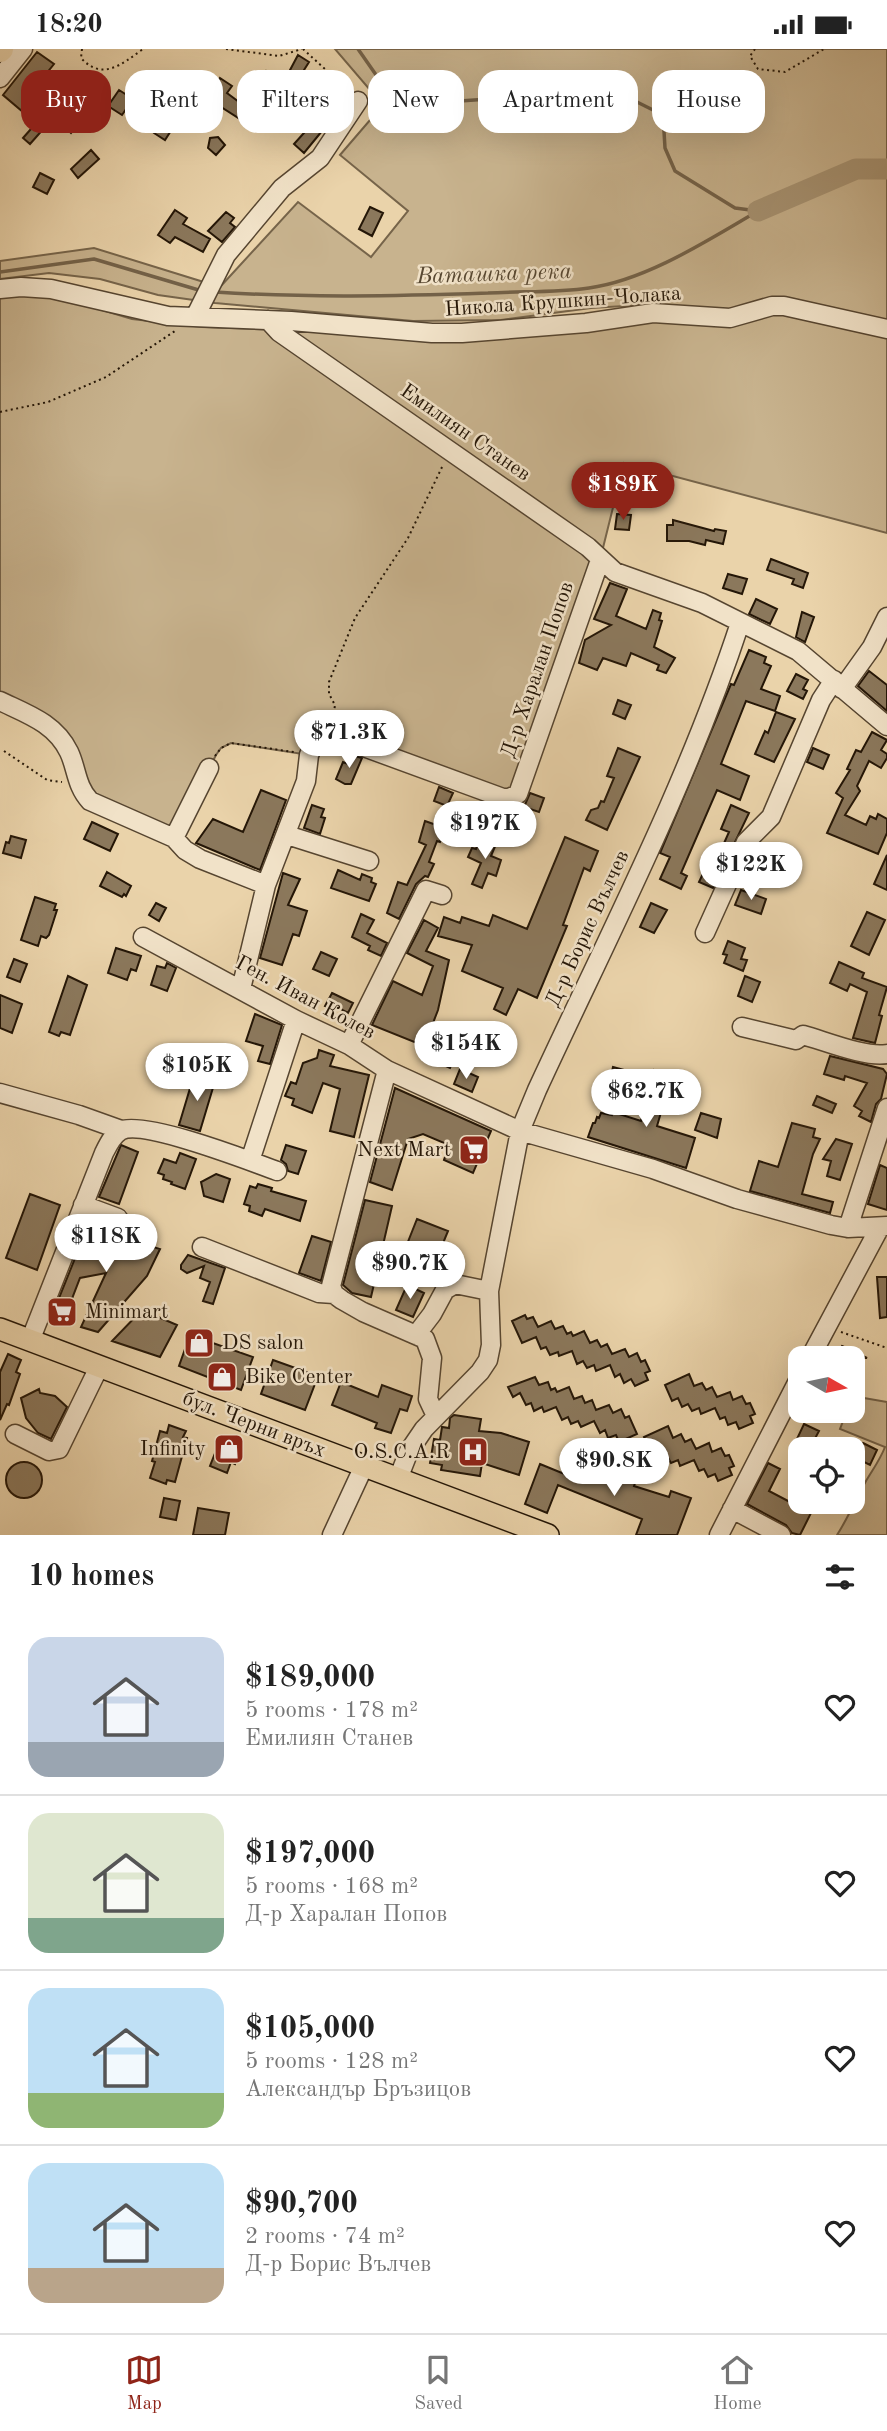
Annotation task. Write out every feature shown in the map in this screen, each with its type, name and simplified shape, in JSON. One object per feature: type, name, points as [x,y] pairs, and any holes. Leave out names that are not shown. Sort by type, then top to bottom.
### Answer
[{"type":"main road","name":"бул. Черни връх","points":[[2,1335],[30,1341],[538,1533]]},
{"type":"street","points":[[0,78],[23,49]]},
{"type":"street","points":[[196,315],[226,255],[282,188],[320,159],[358,101]]},
{"type":"street","name":"Никола Крушкин-Чолака","points":[[0,289],[51,289],[154,314],[409,332],[462,334],[586,323],[653,313],[730,318],[772,306],[784,306],[887,329]]},
{"type":"street","name":"Емилиян Станев","points":[[268,320],[279,332],[588,547],[614,572],[702,603],[798,651],[887,726]]},
{"type":"street","name":"Д-р Харалан Попов","points":[[331,735],[503,798],[509,799],[518,795],[600,560]]},
{"type":"street","points":[[705,933],[746,842],[771,817],[821,700],[872,647],[887,617]]},
{"type":"street","name":"Д-р Борис Вълчев","points":[[398,1479],[409,1451],[436,1416],[481,1372],[488,1360],[491,1345],[489,1291],[520,1131],[653,844],[719,688],[740,623]]},
{"type":"street","points":[[0,701],[44,721],[69,752],[82,793],[90,801],[174,838],[185,850],[200,859],[266,885]]},
{"type":"street","points":[[241,989],[266,885],[306,781],[309,755],[316,740],[331,735]]},
{"type":"street","points":[[174,838],[209,768]]},
{"type":"street","points":[[287,835],[369,861]]},
{"type":"street","points":[[349,1045],[434,893]]},
{"type":"street","name":"Ген. Иван Колев","points":[[143,937],[296,1020],[349,1045],[387,1070],[520,1131],[653,1169],[737,1199],[848,1228],[884,1226]]},
{"type":"street","points":[[250,1161],[296,1020]]},
{"type":"street","points":[[741,1027],[796,1040],[803,1035],[863,1052],[887,1054]]},
{"type":"street","points":[[332,1290],[387,1070]]},
{"type":"street","points":[[0,1093],[121,1130],[164,1133],[277,1171]]},
{"type":"street","points":[[848,1228],[887,1108]]},
{"type":"street","points":[[30,1341],[104,1153],[112,1137],[121,1130]]},
{"type":"street","points":[[83,1205],[118,1218]]},
{"type":"street","points":[[816,1346],[884,1226]]},
{"type":"street","points":[[202,1247],[319,1293],[332,1290],[363,1312],[425,1339],[432,1358],[428,1399],[436,1416]]},
{"type":"street","points":[[416,1335],[432,1314],[444,1290],[456,1284],[489,1291]]},
{"type":"street","points":[[15,1434],[49,1451],[59,1449],[99,1367]]},
{"type":"street","points":[[719,1535],[788,1400]]},
{"type":"street","points":[[332,1535],[364,1466]]},
{"type":"street","points":[[732,1509],[781,1535]]},
{"type":"path","points":[[82,49],[80,58],[91,68],[106,70],[143,49]]},
{"type":"path","points":[[226,49],[279,56],[302,49],[358,101]]},
{"type":"path","points":[[755,49],[750,56],[758,69],[785,72],[824,49]]},
{"type":"path","points":[[0,412],[48,402],[106,377],[196,315]]},
{"type":"path","points":[[331,735],[335,705],[329,694],[329,683],[355,618],[408,538],[440,470],[452,453]]},
{"type":"path","points":[[209,768],[221,748],[231,743],[309,755]]},
{"type":"path","points":[[4,751],[47,780],[66,783],[77,779]]},
{"type":"path","points":[[826,1327],[887,1347]]},
{"type":"shaded area","points":[[335,49],[887,49],[887,533],[624,463],[600,560],[518,794],[331,735],[309,755],[231,743],[221,748],[216,755],[174,838],[90,801],[69,752],[0,701],[0,296],[52,295],[132,319],[202,327],[458,337],[631,323],[640,305],[591,308],[501,320],[413,321],[215,303],[158,295],[100,279],[49,273],[0,279],[0,261],[94,248],[220,287],[298,202],[371,257],[408,211],[340,155],[368,122],[368,133],[464,133],[464,70],[368,70],[368,88]]},
{"type":"shaded area","points":[[865,1398],[887,1402],[887,1535],[837,1535],[849,1514],[865,1514],[865,1483],[885,1447],[840,1429],[842,1423],[865,1423]]},
{"type":"building","points":[[37,52],[54,64],[49,70],[23,70]]},
{"type":"building","points":[[298,55],[309,62],[304,70],[290,70]]},
{"type":"building","points":[[21,72],[21,110],[3,95]]},
{"type":"building","points":[[223,80],[232,86],[227,93],[237,100],[237,117],[223,108]]},
{"type":"building","points":[[119,90],[125,94],[125,111],[122,115],[111,108],[111,102]]},
{"type":"building","points":[[27,133],[40,133],[30,144],[23,138]]},
{"type":"building","points":[[154,133],[169,133],[165,140]]},
{"type":"building","points":[[304,133],[320,133],[304,153],[294,144]]},
{"type":"building","points":[[218,137],[225,145],[216,155],[208,148],[210,138]]},
{"type":"building","points":[[91,150],[99,159],[78,178],[71,169]]},
{"type":"building","points":[[40,173],[54,180],[47,194],[33,187]]},
{"type":"building","points":[[370,207],[383,213],[372,236],[359,229]]},
{"type":"building","points":[[175,210],[187,218],[183,224],[210,239],[203,252],[175,237],[170,243],[158,235]]},
{"type":"building","points":[[226,212],[234,218],[230,223],[235,227],[222,242],[208,231]]},
{"type":"building","points":[[617,514],[631,515],[629,530],[615,529]]},
{"type":"building","points":[[673,520],[714,531],[726,531],[723,544],[706,540],[705,545],[689,541],[667,541],[667,525],[673,525]]},
{"type":"building","points":[[771,559],[808,573],[803,588],[792,584],[794,579],[767,570]]},
{"type":"building","points":[[728,574],[747,579],[742,594],[723,588]]},
{"type":"building","points":[[610,583],[627,589],[616,616],[646,629],[653,610],[661,613],[659,620],[662,621],[654,647],[675,658],[666,673],[657,670],[659,665],[631,653],[626,666],[603,658],[597,670],[579,663],[585,640],[611,625],[594,619]]},
{"type":"building","points":[[756,599],[777,609],[770,624],[749,614]]},
{"type":"building","points":[[802,612],[814,617],[805,642],[796,637]]},
{"type":"building","points":[[749,650],[766,657],[764,663],[771,666],[761,689],[780,696],[775,711],[746,701],[721,764],[749,776],[740,800],[717,790],[681,873],[687,876],[681,889],[660,879],[670,857],[660,853],[731,684],[734,685]]},
{"type":"building","points":[[869,671],[887,685],[887,711],[858,686]]},
{"type":"building","points":[[796,674],[808,680],[803,689],[807,691],[803,699],[787,691]]},
{"type":"building","points":[[618,700],[631,705],[625,719],[613,714]]},
{"type":"building","points":[[776,712],[795,719],[774,762],[755,754],[765,731],[768,733]]},
{"type":"building","points":[[872,732],[887,740],[881,750],[887,754],[887,758],[881,768],[869,761],[857,786],[860,791],[845,815],[866,825],[870,816],[876,819],[878,814],[887,819],[887,833],[878,854],[827,833],[843,798],[836,793],[850,770],[847,769],[856,750],[861,752]]},
{"type":"building","points":[[618,748],[640,757],[607,830],[586,820],[591,810],[598,808],[601,801],[604,802],[614,778],[607,776]]},
{"type":"building","points":[[813,748],[829,755],[823,769],[807,762]]},
{"type":"building","points":[[351,755],[362,758],[351,784],[345,784],[336,779],[343,762],[348,764]]},
{"type":"building","points":[[439,787],[453,793],[447,806],[434,801]]},
{"type":"building","points":[[261,790],[286,800],[260,870],[196,843],[213,819],[243,832]]},
{"type":"building","points":[[530,793],[544,798],[539,812],[524,807]]},
{"type":"building","points":[[312,805],[324,809],[321,817],[325,818],[320,834],[304,828]]},
{"type":"building","points":[[731,805],[749,813],[713,888],[699,882],[708,863],[714,866],[729,832],[721,829]]},
{"type":"building","points":[[475,809],[491,815],[485,830],[470,825]]},
{"type":"building","points":[[425,821],[445,828],[429,862],[434,864],[428,877],[425,876],[416,884],[399,919],[387,913],[398,882],[407,885],[426,845],[419,842]]},
{"type":"building","points":[[92,822],[118,834],[110,851],[84,839]]},
{"type":"building","points":[[11,836],[26,840],[21,858],[3,853]]},
{"type":"building","points":[[565,837],[598,851],[590,871],[584,868],[563,925],[567,926],[537,998],[518,989],[506,1015],[494,1009],[503,988],[462,971],[472,945],[438,936],[444,917],[460,923],[462,917],[489,926],[493,915],[527,929]]},
{"type":"building","points":[[480,838],[496,844],[491,856],[501,860],[496,876],[488,873],[482,888],[472,884],[481,863],[468,857],[472,848],[476,849]]},
{"type":"building","points":[[887,855],[887,890],[874,884]]},
{"type":"building","points":[[338,870],[360,880],[362,874],[372,878],[371,882],[376,884],[369,901],[331,888]]},
{"type":"building","points":[[107,872],[131,886],[126,896],[124,894],[122,897],[100,886]]},
{"type":"building","points":[[283,873],[300,879],[288,905],[307,911],[299,936],[293,934],[282,965],[260,958]]},
{"type":"building","points":[[741,890],[766,899],[761,914],[735,905]]},
{"type":"building","points":[[35,897],[56,904],[54,910],[57,910],[49,935],[46,938],[41,936],[38,946],[21,940]]},
{"type":"building","points":[[156,903],[166,908],[159,921],[149,915]]},
{"type":"building","points":[[651,903],[667,910],[654,933],[640,927]]},
{"type":"building","points":[[867,912],[885,920],[869,955],[851,946]]},
{"type":"building","points":[[361,914],[374,920],[367,933],[387,943],[381,956],[368,950],[370,946],[352,937]]},
{"type":"building","points":[[424,920],[438,928],[426,951],[449,960],[438,1010],[428,1036],[454,1047],[452,1053],[456,1054],[450,1068],[439,1063],[441,1057],[436,1054],[437,1051],[372,1025],[393,981],[422,995],[433,966],[407,953]]},
{"type":"building","points":[[728,941],[745,948],[741,959],[747,960],[743,971],[724,963],[727,955],[723,954]]},
{"type":"building","points":[[116,948],[141,956],[136,971],[131,969],[127,980],[108,973]]},
{"type":"building","points":[[321,952],[337,959],[329,976],[313,969]]},
{"type":"building","points":[[14,959],[27,964],[20,982],[7,977]]},
{"type":"building","points":[[839,962],[864,973],[862,978],[887,987],[875,1043],[853,1038],[867,992],[850,984],[847,991],[830,983]]},
{"type":"building","points":[[167,963],[176,968],[167,991],[151,985],[157,966],[165,968]]},
{"type":"building","points":[[68,976],[87,985],[70,1035],[61,1032],[59,1036],[49,1032]]},
{"type":"building","points":[[745,976],[760,982],[752,1002],[738,996]]},
{"type":"building","points":[[332,993],[353,1003],[348,1013],[337,1007],[335,1011],[325,1006]]},
{"type":"building","points":[[0,995],[22,1004],[12,1033],[0,1028]]},
{"type":"building","points":[[255,1014],[282,1025],[270,1064],[258,1061],[263,1046],[246,1041]]},
{"type":"building","points":[[319,1050],[334,1055],[330,1066],[369,1075],[354,1137],[330,1131],[340,1089],[323,1083],[312,1113],[292,1105],[294,1099],[285,1096],[291,1082],[296,1084],[303,1063],[317,1058]]},
{"type":"building","points":[[830,1056],[883,1069],[887,1074],[881,1099],[876,1104],[871,1122],[859,1116],[862,1111],[854,1106],[867,1083],[845,1076],[844,1080],[824,1074]]},
{"type":"building","points":[[613,1067],[624,1070],[622,1079],[631,1081],[629,1091],[599,1085],[606,1074],[611,1076]]},
{"type":"building","points":[[460,1069],[478,1077],[472,1092],[454,1084]]},
{"type":"building","points":[[654,1070],[672,1075],[657,1126],[695,1138],[686,1168],[588,1137],[593,1123],[601,1113],[612,1115],[613,1112],[641,1121]]},
{"type":"building","points":[[194,1075],[215,1081],[200,1131],[179,1125]]},
{"type":"building","points":[[395,1088],[491,1131],[473,1173],[444,1160],[449,1145],[423,1134],[408,1139],[392,1190],[370,1182]]},
{"type":"building","points":[[817,1096],[836,1104],[832,1113],[813,1105]]},
{"type":"building","points":[[701,1113],[721,1119],[717,1138],[695,1130]]},
{"type":"building","points":[[792,1123],[815,1129],[813,1137],[820,1139],[802,1194],[833,1202],[830,1213],[750,1191],[759,1161],[778,1167]]},
{"type":"building","points":[[836,1139],[852,1144],[840,1180],[827,1176],[831,1161],[823,1159]]},
{"type":"building","points":[[121,1145],[138,1152],[119,1204],[99,1197]]},
{"type":"building","points":[[286,1145],[306,1151],[298,1174],[288,1171],[281,1160]]},
{"type":"building","points":[[180,1153],[196,1159],[185,1189],[171,1184],[172,1182],[163,1179],[164,1175],[158,1173],[164,1159],[176,1163]]},
{"type":"building","points":[[880,1165],[887,1168],[887,1210],[868,1204]]},
{"type":"building","points":[[216,1174],[230,1179],[223,1202],[204,1196],[201,1182]]},
{"type":"building","points":[[258,1184],[272,1188],[271,1191],[306,1201],[300,1221],[265,1209],[262,1216],[249,1211],[250,1206],[244,1204],[250,1186],[256,1188]]},
{"type":"building","points":[[30,1194],[60,1205],[37,1270],[6,1258]]},
{"type":"building","points":[[365,1200],[392,1206],[371,1297],[352,1293],[343,1285]]},
{"type":"building","points":[[417,1219],[448,1231],[430,1275],[400,1262]]},
{"type":"building","points":[[90,1221],[109,1229],[108,1233],[160,1249],[147,1276],[98,1332],[81,1327],[106,1273],[80,1278],[63,1322],[51,1318]]},
{"type":"building","points":[[312,1236],[331,1242],[321,1281],[299,1273]]},
{"type":"building","points":[[188,1255],[225,1268],[213,1304],[203,1301],[210,1282],[200,1278],[204,1266],[187,1273],[181,1269]]},
{"type":"building","points":[[877,1277],[887,1277],[887,1317],[880,1318]]},
{"type":"building","points":[[407,1285],[424,1293],[413,1317],[396,1310]]},
{"type":"building","points":[[142,1310],[177,1325],[160,1357],[112,1341]]},
{"type":"building","points":[[525,1315],[527,1319],[533,1317],[538,1327],[551,1321],[555,1329],[563,1326],[567,1334],[571,1332],[573,1336],[584,1331],[590,1343],[597,1340],[601,1347],[607,1344],[612,1354],[625,1349],[629,1357],[637,1353],[641,1362],[645,1360],[650,1371],[645,1373],[648,1380],[635,1386],[631,1379],[624,1383],[620,1374],[615,1377],[610,1365],[596,1371],[594,1365],[587,1368],[583,1361],[577,1364],[572,1351],[559,1356],[558,1352],[550,1355],[546,1347],[541,1349],[536,1337],[522,1343],[512,1321]]},
{"type":"building","points":[[190,1335],[253,1357],[241,1390],[179,1366]]},
{"type":"building","points":[[8,1354],[21,1360],[16,1372],[20,1374],[9,1405],[7,1404],[0,1420],[0,1372]]},
{"type":"building","points":[[273,1360],[318,1376],[305,1410],[261,1394]]},
{"type":"building","points":[[689,1374],[694,1386],[702,1383],[706,1390],[712,1387],[717,1397],[730,1392],[733,1400],[742,1396],[746,1404],[750,1403],[755,1414],[750,1416],[753,1423],[739,1429],[736,1422],[728,1425],[725,1417],[720,1419],[715,1408],[701,1414],[699,1408],[692,1411],[688,1404],[682,1407],[678,1398],[672,1401],[665,1385]]},
{"type":"building","points":[[535,1377],[539,1385],[548,1382],[551,1390],[555,1388],[557,1392],[569,1387],[574,1399],[582,1396],[585,1403],[592,1400],[596,1410],[609,1405],[613,1413],[621,1409],[625,1418],[629,1416],[637,1434],[619,1442],[616,1435],[608,1438],[605,1430],[600,1433],[594,1421],[581,1427],[578,1421],[571,1424],[568,1417],[562,1420],[556,1407],[544,1412],[542,1407],[534,1411],[531,1403],[526,1405],[520,1393],[513,1397],[508,1387]]},
{"type":"building","points":[[341,1382],[378,1397],[382,1385],[412,1396],[407,1411],[400,1409],[391,1433],[375,1428],[377,1423],[332,1405]]},
{"type":"building","points":[[39,1389],[40,1393],[55,1396],[67,1407],[51,1439],[38,1433],[26,1418],[21,1398]]},
{"type":"building","points":[[454,1415],[481,1419],[479,1431],[501,1433],[529,1442],[519,1475],[482,1463],[480,1476],[441,1470],[442,1465],[430,1463],[434,1439],[440,1440],[442,1427],[449,1428],[450,1418]]},
{"type":"building","points":[[804,1424],[819,1431],[816,1437],[798,1437]]},
{"type":"building","points":[[169,1425],[186,1431],[183,1437],[187,1438],[175,1482],[167,1480],[166,1484],[150,1478],[160,1431],[167,1433]]},
{"type":"building","points":[[668,1426],[673,1438],[681,1434],[685,1442],[691,1439],[696,1449],[709,1443],[712,1452],[721,1448],[725,1456],[729,1455],[734,1466],[729,1468],[732,1475],[718,1481],[715,1474],[708,1477],[704,1469],[699,1471],[694,1460],[680,1466],[678,1460],[671,1463],[667,1456],[661,1458],[657,1450],[651,1453],[644,1437]]},
{"type":"building","points":[[221,1438],[242,1446],[235,1464],[231,1462],[227,1473],[210,1466]]},
{"type":"building","points":[[865,1444],[877,1450],[870,1465],[865,1462]]},
{"type":"building","points":[[24,1462],[37,1467],[42,1480],[37,1493],[24,1498],[11,1493],[6,1480],[11,1467]]},
{"type":"building","points":[[768,1463],[780,1469],[769,1491],[788,1501],[788,1514],[810,1514],[800,1535],[792,1533],[786,1525],[747,1504]]},
{"type":"building","points":[[540,1464],[574,1478],[580,1464],[621,1480],[623,1473],[637,1478],[634,1486],[669,1497],[671,1491],[691,1498],[677,1535],[636,1535],[642,1519],[558,1485],[547,1513],[525,1504]]},
{"type":"building","points":[[164,1498],[180,1501],[176,1520],[160,1517]]},
{"type":"building","points":[[198,1508],[229,1513],[225,1535],[193,1535]]},
{"type":"waterway","points":[[358,49],[381,82],[460,101],[532,96],[625,96],[663,115],[665,148],[675,171],[735,208],[758,211]]},
{"type":"waterway","points":[[758,211],[856,169],[887,169]]},
{"type":"waterway","name":"Ваташка река","points":[[215,292],[385,296],[589,288],[611,284],[655,268],[758,211]]},
{"type":"waterway","name":"Ваташка река","points":[[0,272],[94,259],[202,291]]},
{"type":"place","name":"Next Mart","points":[[474,1150]]},
{"type":"place","name":"Minimart","points":[[62,1312]]},
{"type":"place","name":"DS salon","points":[[199,1343]]},
{"type":"place","name":"Bike Center","points":[[222,1377]]},
{"type":"place","name":"Infinity","points":[[229,1449]]},
{"type":"place","name":"O.S.C.A.R","points":[[473,1452]]}]
